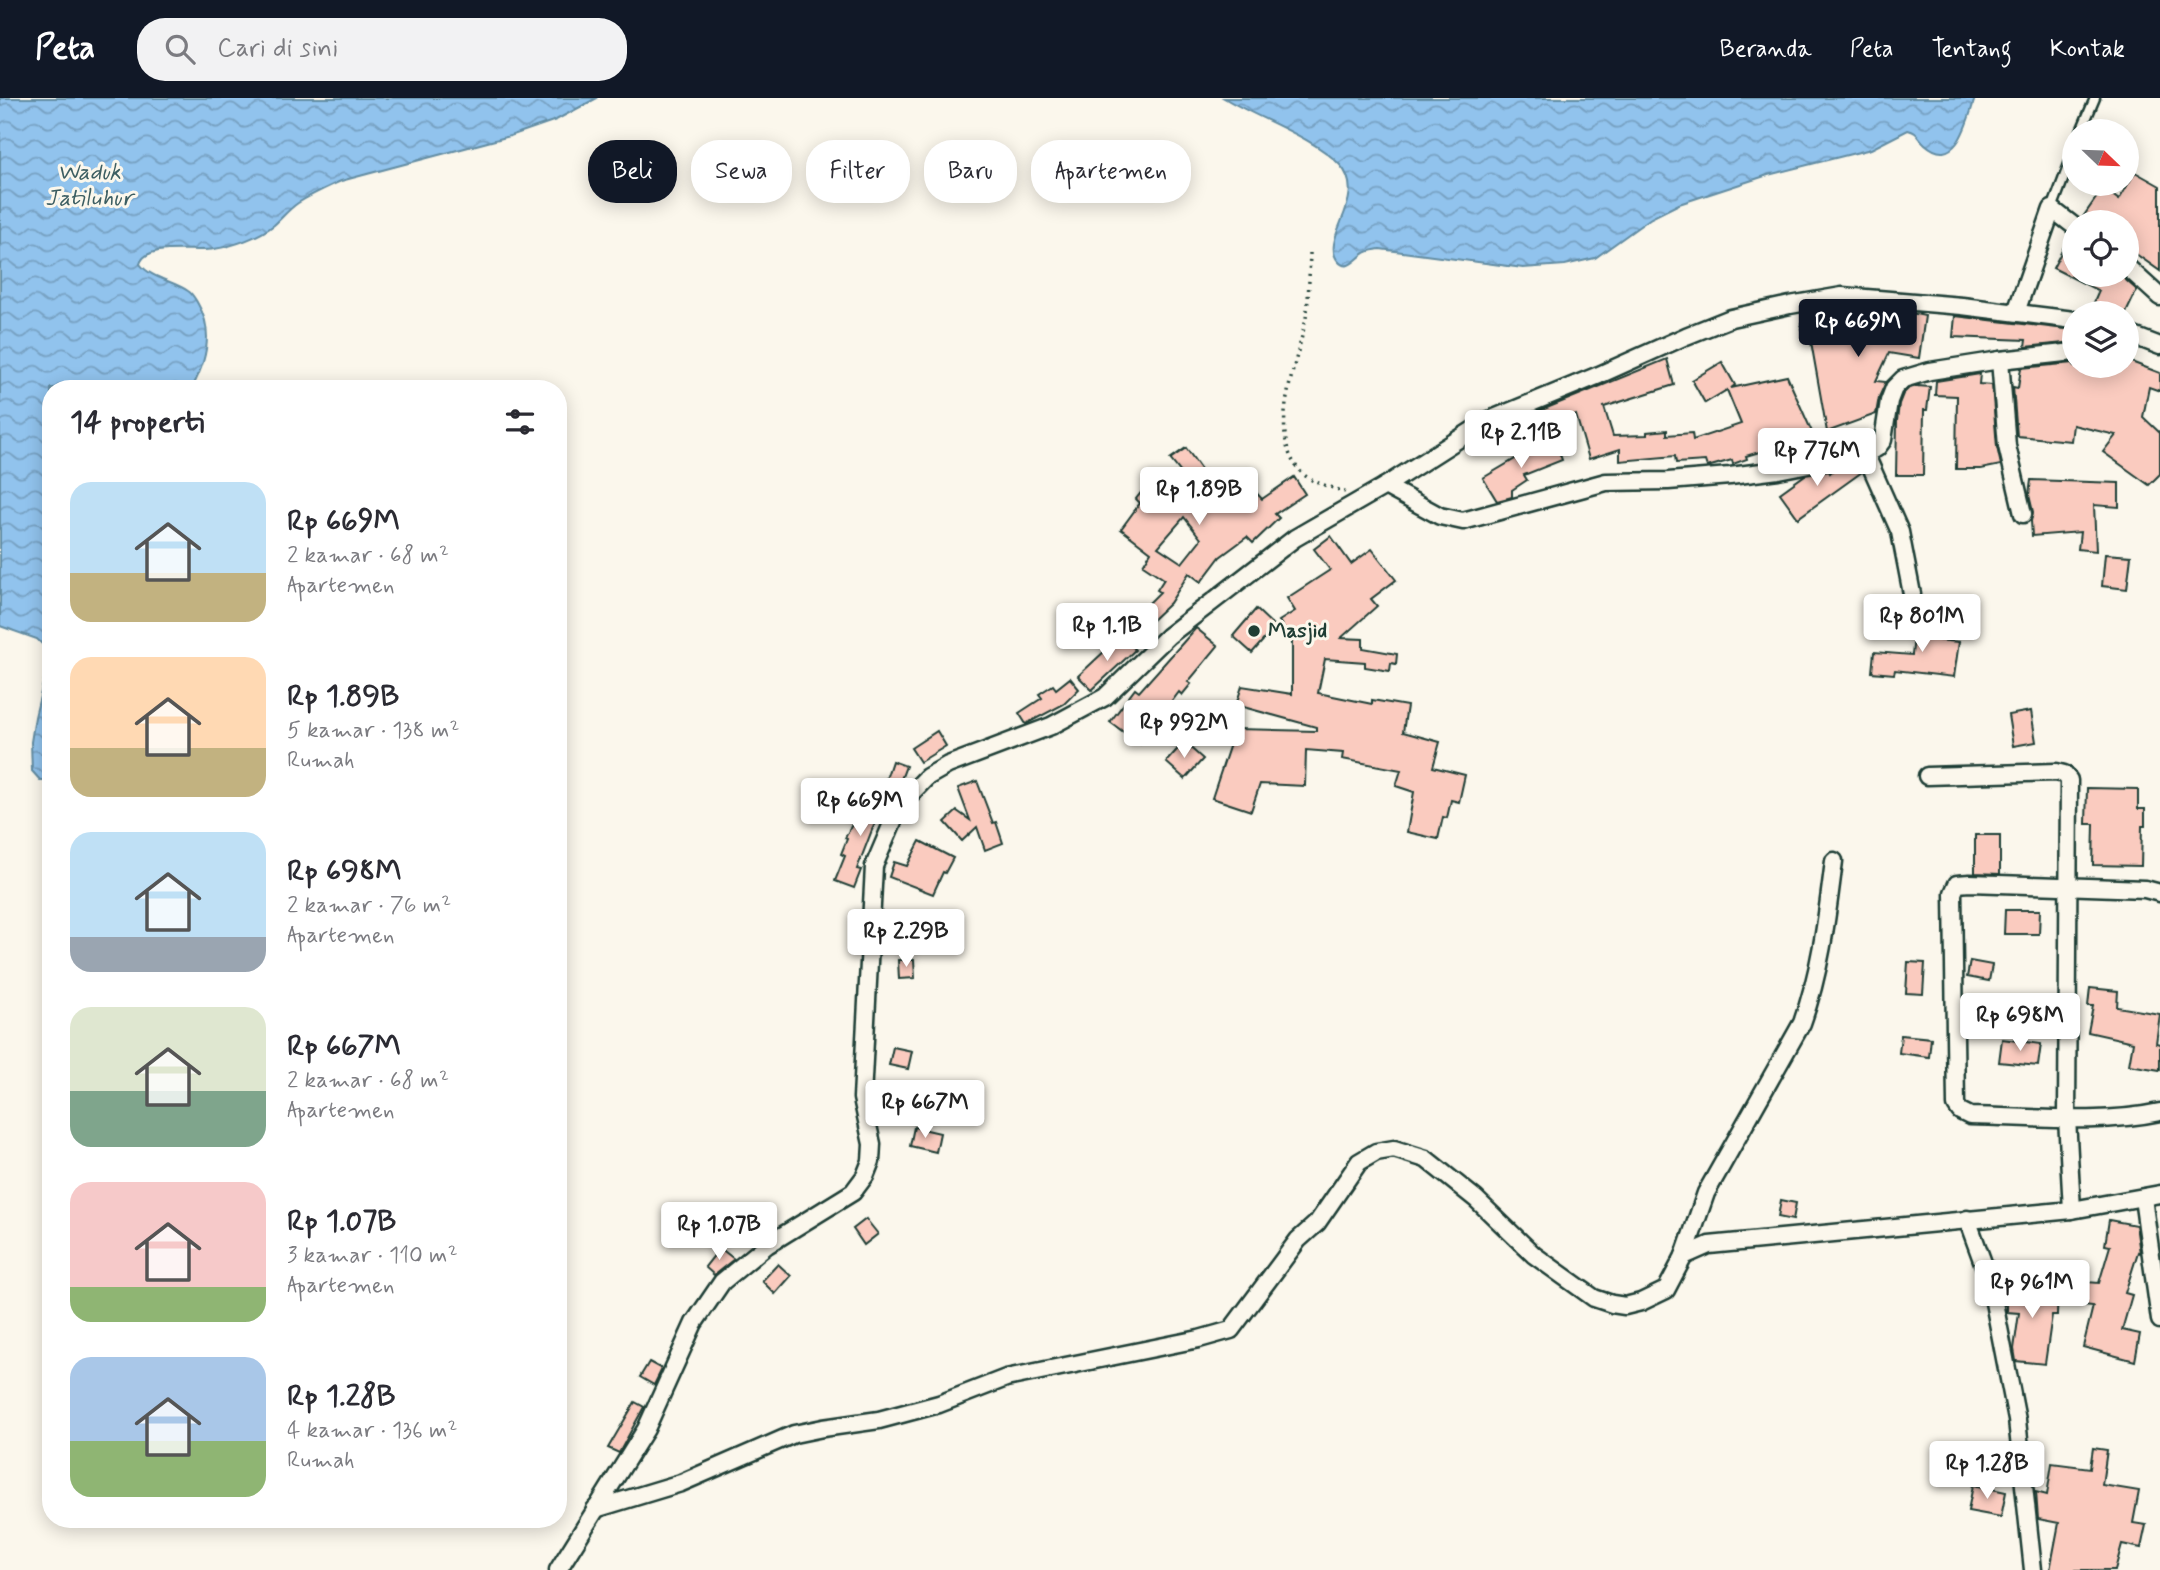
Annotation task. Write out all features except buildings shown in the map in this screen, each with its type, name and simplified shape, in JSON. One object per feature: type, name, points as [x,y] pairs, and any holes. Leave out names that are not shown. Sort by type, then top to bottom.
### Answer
[{"type":"street","points":[[2016,312],[2052,209],[2062,217]]},
{"type":"street","points":[[2139,278],[2160,297]]},
{"type":"street","points":[[558,1570],[646,1429],[694,1323],[722,1282],[767,1245],[853,1192],[865,1176],[871,1161],[872,1144],[862,1098],[874,866],[900,805],[927,777],[948,765],[1051,726],[1105,697],[1168,636],[1259,564],[1295,538],[1385,486],[1487,421],[1731,318],[1790,304],[1842,296],[2062,318]]},
{"type":"street","points":[[2139,338],[2160,344]]},
{"type":"street","points":[[1385,486],[1440,516],[1463,521],[1606,481],[1668,481],[1730,476],[1778,470],[1865,453],[1877,448],[1883,440],[1889,401],[1894,388],[1903,379],[1930,371],[2062,353]]},
{"type":"street","points":[[2000,360],[2007,446],[2023,514]]},
{"type":"street","points":[[1865,453],[1900,531],[1912,594]]},
{"type":"street","points":[[1927,776],[2056,772],[2067,776],[2067,1118],[2072,1210]]},
{"type":"street","points":[[595,1509],[681,1483],[794,1434],[879,1420],[939,1404],[1006,1378],[1199,1339],[1231,1329],[1298,1240],[1317,1223],[1359,1162],[1376,1152],[1394,1149],[1426,1159],[1476,1199],[1534,1255],[1594,1298],[1625,1306],[1666,1290],[1684,1256],[1706,1193],[1802,1023],[1812,997],[1820,961],[1835,861]]},
{"type":"street","points":[[2160,893],[2145,889],[1963,883],[1957,884],[1953,893],[1956,1105],[1960,1111],[1970,1116],[2067,1118],[2137,1117],[2160,1112]]},
{"type":"street","points":[[1684,1256],[1709,1245],[1735,1241],[2072,1210],[2160,1194]]},
{"type":"street","points":[[2143,1198],[2160,1320]]},
{"type":"street","points":[[1967,1219],[1990,1282],[2017,1420],[2033,1570]]},
{"type":"lane","points":[[2086,119],[2095,98]]},
{"type":"lane","points":[[2052,209],[2062,183]]},
{"type":"path","points":[[1310,253],[1306,315],[1284,421],[1287,446],[1303,475],[1363,499]]},
{"type":"water","name":"Waduk Jatiluhur","points":[[0,98],[597,98],[556,120],[510,136],[341,181],[298,203],[268,229],[238,243],[206,250],[161,251],[144,257],[140,264],[144,269],[190,292],[203,314],[207,336],[201,368],[196,380],[42,380],[42,644],[37,639],[0,626]]},
{"type":"water","points":[[1224,98],[1975,98],[1965,129],[1953,147],[1945,152],[1936,151],[1908,130],[1871,149],[1768,175],[1679,204],[1651,218],[1595,258],[1565,265],[1523,268],[1380,249],[1367,252],[1349,265],[1342,264],[1334,252],[1335,241],[1350,191],[1348,178],[1340,165],[1301,137]]},
{"type":"water","name":"Waduk Jatiluhur","points":[[42,688],[42,780],[32,771],[31,742]]},
{"type":"place","name":"Masjid","points":[[1254,631]]}]
